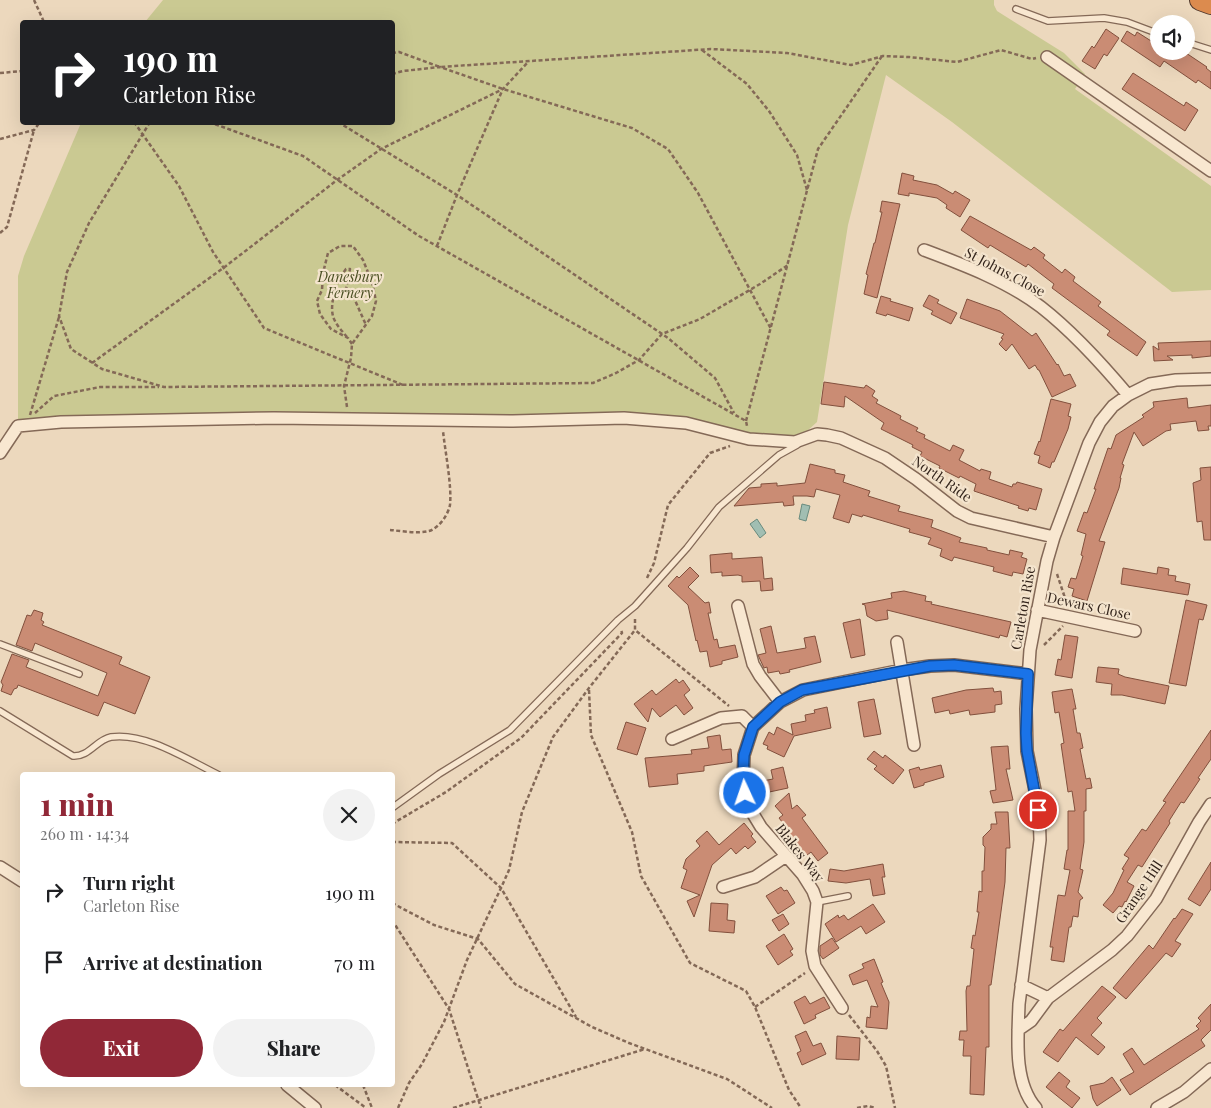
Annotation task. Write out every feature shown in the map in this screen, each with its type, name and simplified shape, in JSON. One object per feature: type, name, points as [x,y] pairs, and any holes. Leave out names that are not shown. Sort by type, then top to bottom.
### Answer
[{"type":"highway","points":[[1200,0],[1211,4]]},
{"type":"street","points":[[1047,57],[1211,171]]},
{"type":"street","name":"St Johns Close","points":[[924,250],[974,269],[1040,306],[1068,330],[1128,395]]},
{"type":"street","name":"Carleton Rise","points":[[1036,1108],[1025,1092],[1022,1079],[1018,1030],[1021,985],[1040,840],[1038,810],[1027,751],[1028,674],[1030,650],[1047,561],[1089,443],[1100,422],[1113,406],[1128,395],[1150,384],[1211,379]]},
{"type":"street","points":[[0,453],[18,426],[61,422],[274,418],[513,421],[624,418],[686,423],[749,439],[795,442],[817,434]]},
{"type":"street","name":"North Ride","points":[[817,434],[841,438],[885,458],[957,511],[971,518],[1054,537]]},
{"type":"street","points":[[738,606],[753,664],[780,702]]},
{"type":"street","name":"Dewars Close","points":[[1037,610],[1135,631]]},
{"type":"street","points":[[898,642],[914,745]]},
{"type":"street","name":"Blakes Way","points":[[842,1008],[815,966],[812,951],[817,902],[803,875],[761,827],[747,804],[743,782],[744,755],[753,727],[780,702],[802,690],[902,670],[954,665],[1028,674]]},
{"type":"street","points":[[672,739],[721,718],[742,716],[753,727]]},
{"type":"street","name":"Grange Hill","points":[[1018,1030],[1031,1022],[1048,998],[1112,950],[1140,920],[1156,899],[1211,804]]},
{"type":"street","points":[[723,887],[755,877],[786,856]]},
{"type":"street","points":[[0,867],[20,880]]},
{"type":"street","points":[[1021,985],[1048,998]]},
{"type":"street","points":[[1157,1108],[1184,1092],[1211,1068]]},
{"type":"street","points":[[289,1087],[315,1108]]},
{"type":"lane","points":[[1016,9],[1048,21],[1104,18],[1127,22],[1150,31]]},
{"type":"lane","points":[[1195,45],[1211,50]]},
{"type":"lane","points":[[395,806],[439,774],[510,730],[618,620],[635,606],[687,548],[719,508],[779,454],[817,434]]},
{"type":"lane","points":[[0,644],[79,674]]},
{"type":"lane","points":[[0,711],[73,756],[84,755],[108,738],[128,736],[147,740],[213,772]]},
{"type":"lane","points":[[817,902],[848,896]]},
{"type":"path","points":[[34,0],[43,20]]},
{"type":"path","points":[[700,49],[748,84],[797,155],[807,191]]},
{"type":"path","points":[[395,73],[440,66],[700,49],[788,53],[850,66],[883,56],[909,56],[957,62],[1001,50],[1032,59],[1047,57]]},
{"type":"path","points":[[395,53],[399,52],[440,66],[502,90],[632,128],[668,149],[698,193],[770,329]]},
{"type":"path","points":[[646,580],[654,563],[668,505],[710,453],[749,439],[746,420],[818,149],[883,56]]},
{"type":"path","points":[[437,246],[502,90],[529,61]]},
{"type":"path","points":[[0,73],[20,71]]},
{"type":"path","points":[[92,363],[223,268],[381,148],[502,90]]},
{"type":"path","points":[[0,233],[6,228],[34,130],[38,125]]},
{"type":"path","points":[[136,125],[179,186],[213,252],[264,328],[404,385]]},
{"type":"path","points":[[148,125],[89,223],[67,272],[59,316],[29,418],[54,396],[100,387],[593,384],[639,360],[662,334],[700,320],[788,265]]},
{"type":"path","points":[[217,125],[303,156],[418,236],[746,420]]},
{"type":"path","points":[[343,125],[457,195],[662,334],[715,378],[734,414]]},
{"type":"path","points":[[0,139],[34,130]]},
{"type":"path","points":[[347,419],[348,412],[344,386],[350,363],[352,344],[372,316],[376,301],[372,282],[363,260],[353,246],[340,246],[328,253],[323,273],[322,290],[317,301],[320,314],[330,329],[348,338]]},
{"type":"path","points":[[352,344],[334,320],[334,290],[346,268],[350,269],[346,289],[349,296],[354,298],[366,325]]},
{"type":"path","points":[[59,316],[71,349],[102,369],[164,388]]},
{"type":"path","points":[[390,530],[430,531],[439,525],[446,515],[450,506],[450,493],[442,420]]},
{"type":"path","points":[[398,1108],[409,1083],[422,1064],[444,1022],[467,960],[509,870],[522,812],[553,737],[635,630],[635,606]]},
{"type":"path","points":[[635,630],[742,716]]},
{"type":"path","points":[[589,688],[591,736],[632,832],[641,876],[690,963],[746,991],[755,1007],[789,1090],[801,1108]]},
{"type":"path","points":[[395,842],[452,843],[501,888],[577,1019]]},
{"type":"path","points":[[395,904],[434,924],[478,939],[514,984],[577,1019],[645,1049],[727,1079],[772,1108]]},
{"type":"path","points":[[395,925],[449,1010],[481,1108]]},
{"type":"path","points":[[755,1007],[815,966]]},
{"type":"path","points":[[842,1008],[877,1051],[886,1066],[895,1108]]},
{"type":"path","points":[[453,1108],[645,1049]]},
{"type":"path","points":[[338,1087],[366,1108]]},
{"type":"path","points":[[363,1087],[372,1108]]},
{"type":"path","points":[[857,1108],[868,1106],[876,1108]]},
{"type":"green space","name":"Danesbury Fernery","points":[[163,0],[994,0],[997,11],[1064,53],[1085,74],[1075,89],[1211,186],[1211,290],[1172,292],[952,122],[886,75],[848,225],[817,422],[795,442],[624,418],[18,426],[18,276],[24,256],[80,125],[395,125],[395,20],[147,20]]},
{"type":"shaded area","points":[[802,504],[810,506],[806,521],[799,519]]},
{"type":"shaded area","points":[[757,519],[766,533],[760,538],[750,524]]},
{"type":"building","points":[[1106,29],[1119,38],[1107,56],[1104,54],[1095,69],[1082,61],[1092,46],[1094,48]]},
{"type":"building","points":[[1127,31],[1135,36],[1137,32],[1150,40],[1150,60],[1195,59],[1211,72],[1211,89],[1198,80],[1196,83],[1164,61],[1160,67],[1121,41]]},
{"type":"building","points":[[1133,73],[1184,106],[1186,102],[1198,110],[1185,131],[1122,89]]},
{"type":"building","points":[[902,173],[914,176],[913,180],[937,185],[953,194],[955,191],[970,200],[960,217],[946,208],[947,205],[937,198],[909,193],[909,196],[898,194]]},
{"type":"building","points":[[882,201],[900,204],[877,298],[864,294],[868,275],[866,274],[882,212],[880,212]]},
{"type":"building","points":[[970,216],[1031,250],[1034,247],[1045,255],[1043,258],[1062,273],[1065,269],[1075,277],[1073,281],[1101,302],[1098,306],[1146,342],[1137,356],[1107,335],[1110,331],[1052,288],[1054,284],[1028,264],[1026,267],[990,245],[988,248],[961,230]]},
{"type":"building","points":[[929,295],[939,300],[937,303],[957,313],[951,324],[931,314],[933,311],[923,306]]},
{"type":"building","points":[[881,296],[891,299],[890,301],[913,308],[909,321],[887,314],[886,316],[876,313]]},
{"type":"building","points":[[967,299],[1000,311],[1032,336],[1036,333],[1058,364],[1064,376],[1070,374],[1076,386],[1052,397],[1035,365],[1029,369],[1012,344],[1006,351],[999,344],[1004,334],[960,318]]},
{"type":"building","points":[[1211,341],[1211,356],[1192,358],[1192,355],[1167,356],[1173,360],[1154,361],[1153,346],[1159,350],[1158,343]]},
{"type":"building","points":[[824,382],[864,388],[866,385],[875,391],[872,396],[878,400],[876,403],[901,416],[900,419],[918,428],[916,431],[925,435],[924,438],[950,451],[953,445],[964,450],[959,460],[980,471],[981,469],[991,472],[989,479],[1012,487],[1017,482],[1042,489],[1036,510],[1029,508],[1028,511],[1018,508],[1019,506],[974,491],[976,484],[939,468],[940,466],[920,456],[922,452],[912,447],[913,445],[881,429],[884,423],[845,396],[844,407],[821,404]]},
{"type":"building","points":[[1187,398],[1188,408],[1211,405],[1211,426],[1208,426],[1209,430],[1198,431],[1196,421],[1170,424],[1171,430],[1166,431],[1143,446],[1134,432],[1122,464],[1124,465],[1119,488],[1099,541],[1105,542],[1087,601],[1072,596],[1074,589],[1068,587],[1071,578],[1076,579],[1083,556],[1081,555],[1086,534],[1077,531],[1084,512],[1087,513],[1096,489],[1094,489],[1108,448],[1111,449],[1116,435],[1144,417],[1142,415],[1154,407],[1153,402]]},
{"type":"building","points":[[1051,399],[1071,404],[1068,416],[1071,417],[1068,429],[1050,468],[1038,463],[1040,456],[1034,454],[1040,442]]},
{"type":"building","points":[[810,464],[835,470],[835,473],[845,475],[843,482],[870,491],[868,496],[900,506],[898,511],[933,520],[931,527],[961,538],[959,542],[1009,555],[1010,550],[1023,553],[1021,557],[1027,559],[1023,574],[1013,572],[1012,576],[993,571],[994,567],[954,557],[952,561],[940,556],[942,549],[928,544],[931,538],[909,532],[910,529],[863,515],[862,517],[852,514],[849,523],[833,518],[840,495],[816,489],[814,497],[793,496],[794,505],[784,506],[783,502],[734,506],[749,488],[761,487],[761,484],[777,483],[777,486],[805,483]]},
{"type":"building","points":[[1211,467],[1211,540],[1204,540],[1202,521],[1197,522],[1193,483],[1201,480],[1200,468]]},
{"type":"building","points":[[732,553],[732,559],[762,557],[764,579],[772,578],[773,590],[761,591],[760,581],[742,582],[742,576],[722,576],[722,572],[711,573],[710,555]]},
{"type":"building","points":[[690,567],[699,576],[688,587],[705,603],[709,602],[711,613],[708,613],[714,640],[717,639],[719,648],[735,645],[738,657],[722,661],[722,664],[710,667],[707,651],[700,652],[696,641],[688,605],[668,586],[677,576],[679,578]]},
{"type":"building","points":[[1158,567],[1169,569],[1168,575],[1176,576],[1175,581],[1190,584],[1188,595],[1121,584],[1123,568],[1157,574]]},
{"type":"building","points":[[904,591],[926,596],[925,601],[932,602],[931,604],[1011,622],[1007,637],[1000,635],[999,638],[887,610],[888,619],[876,621],[867,616],[865,605],[862,604],[892,598],[891,593]]},
{"type":"building","points":[[1186,600],[1207,605],[1203,620],[1199,619],[1186,686],[1169,683]]},
{"type":"building","points":[[34,610],[43,613],[41,620],[44,622],[42,625],[122,657],[119,664],[150,677],[135,714],[104,702],[98,716],[18,685],[11,695],[1,691],[3,685],[1,682],[12,654],[29,660],[26,667],[98,696],[107,673],[35,643],[32,651],[16,645],[27,615],[31,616]]},
{"type":"building","points":[[860,619],[865,655],[851,658],[843,623]]},
{"type":"building","points":[[771,626],[777,653],[806,648],[804,638],[815,636],[821,662],[789,670],[790,672],[780,674],[779,671],[768,673],[767,667],[764,668],[758,655],[766,653],[760,629]]},
{"type":"building","points":[[1065,635],[1078,637],[1072,678],[1055,675],[1058,659],[1061,660]]},
{"type":"building","points":[[1098,667],[1119,669],[1118,674],[1125,677],[1169,686],[1165,704],[1122,695],[1111,695],[1112,684],[1096,682]]},
{"type":"building","points":[[676,679],[679,683],[683,680],[690,690],[684,695],[693,708],[684,715],[676,705],[660,717],[652,708],[648,722],[634,704],[652,690],[656,695]]},
{"type":"building","points":[[993,688],[994,692],[1001,691],[1002,704],[995,705],[995,712],[970,715],[969,710],[950,714],[949,710],[935,713],[932,698],[966,690]]},
{"type":"building","points":[[1072,689],[1076,709],[1073,709],[1077,733],[1080,733],[1083,748],[1080,749],[1086,779],[1090,778],[1092,788],[1086,789],[1086,811],[1084,811],[1084,842],[1080,869],[1083,870],[1078,892],[1083,898],[1080,900],[1078,917],[1073,916],[1071,927],[1069,927],[1064,962],[1051,960],[1053,947],[1050,947],[1058,895],[1065,896],[1070,870],[1064,869],[1068,850],[1068,811],[1075,811],[1072,791],[1068,792],[1061,744],[1064,743],[1059,712],[1055,713],[1052,692]]},
{"type":"building","points":[[874,699],[881,734],[864,737],[858,702]]},
{"type":"building","points":[[827,707],[831,728],[794,736],[784,757],[767,749],[768,746],[763,744],[769,732],[774,735],[777,727],[793,735],[791,724],[806,721],[805,715],[815,713],[814,710]]},
{"type":"building","points":[[626,722],[646,728],[637,755],[617,749]]},
{"type":"building","points":[[1211,730],[1211,759],[1184,803],[1181,802],[1142,867],[1138,865],[1127,882],[1134,886],[1126,902],[1113,913],[1103,905],[1113,893],[1124,870],[1122,869],[1129,858],[1124,855],[1142,829],[1146,831],[1166,802],[1163,801]]},
{"type":"building","points":[[720,735],[722,750],[731,749],[732,762],[704,766],[704,771],[677,774],[678,784],[649,787],[645,758],[692,754],[691,750],[709,748],[707,737]]},
{"type":"building","points":[[1008,746],[1010,769],[1006,769],[1013,800],[993,803],[990,791],[996,790],[991,747]]},
{"type":"building","points":[[874,751],[883,758],[885,755],[904,770],[893,784],[874,769],[877,766],[867,759]]},
{"type":"building","points":[[941,765],[944,777],[914,788],[909,770],[919,767],[920,770]]},
{"type":"building","points":[[783,767],[788,788],[760,794],[757,782],[773,779],[771,770]]},
{"type":"building","points":[[789,793],[792,809],[797,805],[806,815],[802,818],[828,853],[818,861],[811,852],[806,856],[792,837],[783,830],[786,827],[779,818],[783,815],[775,806]]},
{"type":"building","points":[[995,812],[1008,812],[1010,848],[1006,848],[1005,882],[991,985],[989,985],[989,1047],[986,1047],[984,1095],[970,1094],[971,1056],[963,1056],[964,1040],[959,1040],[960,1031],[967,1031],[966,991],[967,986],[970,986],[974,949],[971,948],[979,912],[977,912],[979,891],[982,892],[985,847],[983,845],[983,837],[991,829],[991,824],[997,824]]},
{"type":"building","points":[[744,823],[753,834],[751,836],[756,842],[748,849],[745,846],[736,854],[731,848],[712,865],[694,917],[687,901],[700,895],[681,888],[687,870],[683,868],[686,859],[700,846],[696,841],[707,831],[719,845]]},
{"type":"building","points":[[1211,862],[1211,889],[1200,906],[1188,899]]},
{"type":"building","points":[[883,864],[885,877],[882,877],[885,894],[873,896],[870,879],[846,883],[828,881],[830,869],[844,871]]},
{"type":"building","points":[[781,887],[784,891],[787,890],[795,903],[778,914],[766,896]]},
{"type":"building","points":[[711,903],[728,904],[727,920],[735,921],[734,933],[709,931]]},
{"type":"building","points":[[873,904],[885,922],[866,934],[861,926],[836,942],[825,924],[838,915],[839,918],[844,915],[848,920]]},
{"type":"building","points":[[1182,909],[1193,914],[1175,941],[1181,944],[1172,957],[1166,953],[1126,999],[1113,988],[1149,945],[1153,949]]},
{"type":"building","points":[[783,914],[789,924],[779,931],[772,920]]},
{"type":"building","points":[[784,934],[793,949],[790,951],[793,955],[778,965],[766,946]]},
{"type":"building","points":[[832,938],[839,948],[823,959],[820,955],[820,946]]},
{"type":"building","points":[[874,959],[889,1002],[887,1029],[866,1027],[867,1017],[870,1018],[871,1006],[878,1007],[867,980],[853,985],[849,975],[864,968],[862,964]]},
{"type":"building","points":[[1102,986],[1116,997],[1097,1018],[1102,1023],[1091,1035],[1105,1047],[1098,1055],[1076,1037],[1058,1062],[1043,1052],[1060,1029],[1063,1031]]},
{"type":"building","points":[[805,996],[810,1004],[824,997],[830,1008],[815,1015],[816,1018],[804,1024],[794,1002]]},
{"type":"building","points":[[1211,1004],[1211,1030],[1201,1040],[1205,1046],[1130,1095],[1120,1080],[1134,1072],[1123,1054],[1132,1048],[1144,1065],[1199,1029],[1196,1026],[1201,1021],[1198,1018]]},
{"type":"building","points":[[806,1031],[813,1046],[821,1043],[826,1054],[802,1065],[797,1053],[801,1051],[795,1036]]},
{"type":"building","points":[[837,1036],[860,1038],[859,1060],[836,1059]]},
{"type":"building","points":[[1059,1072],[1070,1081],[1066,1087],[1080,1098],[1072,1108],[1046,1087]]},
{"type":"building","points":[[1112,1077],[1121,1090],[1097,1106],[1090,1086],[1104,1083]]},
{"type":"route","points":[[745,793],[743,782],[744,755],[753,727],[780,702],[802,690],[902,670],[954,665],[1028,674],[1026,709],[1027,751],[1038,810]]}]
